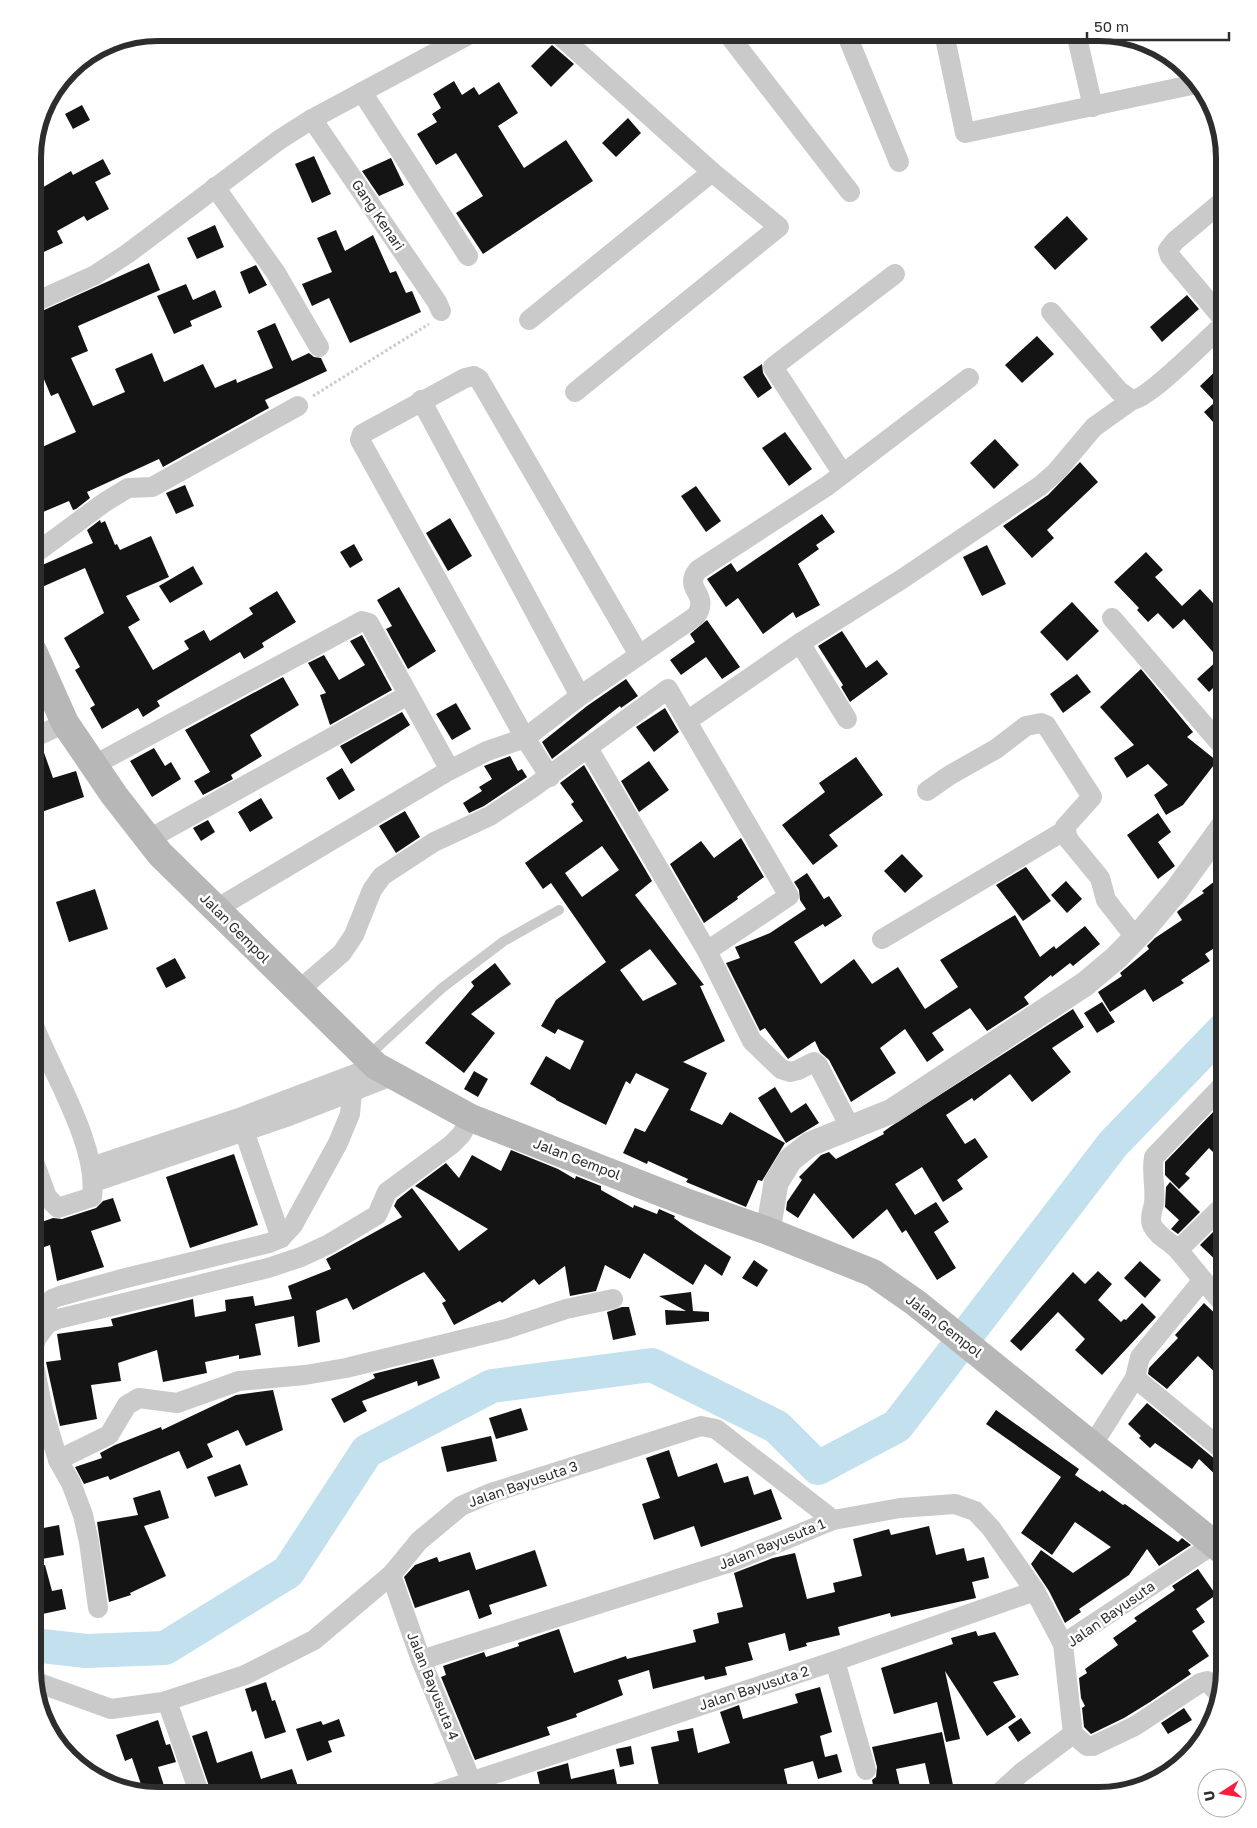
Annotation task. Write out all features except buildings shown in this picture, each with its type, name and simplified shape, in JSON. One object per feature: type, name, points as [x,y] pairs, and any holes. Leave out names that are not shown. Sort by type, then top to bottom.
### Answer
[{"type":"main road","name":"Jalan Gempol","points":[[42,671],[64,723],[114,795],[177,873],[378,1067],[471,1118],[873,1273],[916,1303],[1093,1444],[1216,1546]]},
{"type":"street","points":[[42,299],[94,276],[127,254],[279,140],[444,42]]},
{"type":"street","points":[[567,42],[712,172],[779,227],[575,392]]},
{"type":"street","points":[[735,42],[850,192]]},
{"type":"street","points":[[850,42],[899,162]]},
{"type":"street","points":[[946,42],[965,133],[1190,85]]},
{"type":"street","points":[[1078,42],[1093,107]]},
{"type":"street","points":[[362,92],[468,256]]},
{"type":"street","name":"Gang Kenari","points":[[312,119],[437,302],[441,311]]},
{"type":"street","points":[[529,320],[712,172]]},
{"type":"street","points":[[215,187],[276,273],[319,347]]},
{"type":"street","points":[[1216,207],[1175,241],[1168,250],[1170,256],[1216,312]]},
{"type":"street","points":[[843,474],[773,368],[895,274]]},
{"type":"street","points":[[1051,312],[1120,391],[1132,400]]},
{"type":"street","points":[[687,721],[800,643],[902,580],[1040,486],[1056,472],[1094,428],[1132,400],[1139,398],[1166,377],[1216,330]]},
{"type":"street","points":[[550,777],[525,738],[360,440],[362,434],[420,400],[465,378],[474,376],[479,379],[639,655]]},
{"type":"street","points":[[216,909],[450,770],[486,752],[525,738],[580,696],[696,616],[700,610],[702,599],[692,584],[692,579],[698,570],[843,474],[969,378]]},
{"type":"street","points":[[420,400],[580,696]]},
{"type":"street","points":[[42,549],[105,502],[128,488],[152,487],[298,406]]},
{"type":"street","points":[[1112,618],[1216,739]]},
{"type":"street","points":[[94,765],[358,621],[368,623],[450,770]]},
{"type":"street","points":[[800,643],[847,719]]},
{"type":"street","points":[[298,990],[342,953],[354,935],[372,890],[382,876],[434,842],[490,816],[550,777],[668,689],[789,896],[707,951]]},
{"type":"street","points":[[149,839],[408,695]]},
{"type":"street","points":[[42,734],[64,723]]},
{"type":"street","points":[[882,938],[1064,831],[1071,819],[1092,798],[1046,725],[1041,723],[1026,726],[996,749],[950,775],[927,791]]},
{"type":"street","points":[[588,748],[707,951],[752,1041],[781,1069],[790,1072],[814,1062],[818,1065],[850,1128]]},
{"type":"street","points":[[1064,831],[1068,839],[1095,870],[1106,900],[1135,937]]},
{"type":"street","points":[[768,1231],[776,1184],[790,1160],[810,1144],[892,1111],[1085,984],[1118,956],[1176,891],[1216,836]]},
{"type":"street","points":[[41,1041],[74,1111],[93,1175],[92,1197],[58,1208],[47,1197],[41,1182]]},
{"type":"street","points":[[93,1175],[242,1125],[352,1092],[378,1067]]},
{"type":"street","points":[[242,1125],[378,1067]]},
{"type":"street","points":[[41,1311],[52,1299],[60,1296],[269,1243],[281,1238],[293,1225],[338,1143],[350,1114],[352,1092]]},
{"type":"street","points":[[1216,1092],[1154,1157],[1152,1164],[1155,1192],[1150,1214],[1156,1231],[1178,1250],[1216,1296]]},
{"type":"street","points":[[41,1332],[47,1324],[66,1316],[190,1289],[268,1268],[301,1257],[329,1244],[377,1215],[385,1194],[451,1145],[461,1135],[471,1118]]},
{"type":"street","points":[[242,1125],[281,1238]]},
{"type":"street","points":[[1178,1250],[1216,1213]]},
{"type":"street","points":[[1093,1444],[1135,1378],[1140,1357],[1202,1281]]},
{"type":"street","points":[[58,1460],[109,1435],[127,1406],[139,1398],[177,1403],[239,1381],[304,1375],[346,1368],[506,1329],[566,1309],[614,1299]]},
{"type":"street","points":[[1135,1378],[1216,1444]]},
{"type":"street","points":[[41,1400],[58,1460],[71,1483],[84,1522],[98,1608]]},
{"type":"street","name":"Jalan Bayusuta 3","points":[[42,1684],[111,1709],[167,1701],[245,1675],[314,1640],[391,1575],[418,1541],[461,1506],[491,1493],[701,1426],[716,1430],[833,1520]]},
{"type":"street","name":"Jalan Bayusuta 1","points":[[421,1660],[731,1562],[833,1520],[900,1508],[954,1504],[976,1511],[991,1528],[1035,1591],[1063,1644]]},
{"type":"street","name":"Jalan Bayusuta","points":[[1073,1734],[1067,1662],[1063,1644],[1216,1550]]},
{"type":"street","name":"Jalan Bayusuta 4","points":[[391,1575],[421,1660],[474,1786]]},
{"type":"street","name":"Jalan Bayusuta 2","points":[[480,1786],[1035,1591]]},
{"type":"street","points":[[835,1662],[866,1770]]},
{"type":"street","points":[[1007,1787],[1073,1734],[1087,1746],[1093,1746],[1135,1726],[1200,1683],[1207,1681],[1214,1689]]},
{"type":"street","points":[[167,1701],[197,1786]]},
{"type":"lane","points":[[378,1067],[442,988],[504,941],[559,910]]},
{"type":"path","points":[[298,406],[438,318],[441,311]]},
{"type":"waterway","points":[[41,1646],[86,1651],[165,1648],[288,1572],[367,1451],[492,1386],[652,1365],[777,1427],[818,1468],[897,1426],[1113,1144],[1216,1037]]}]
